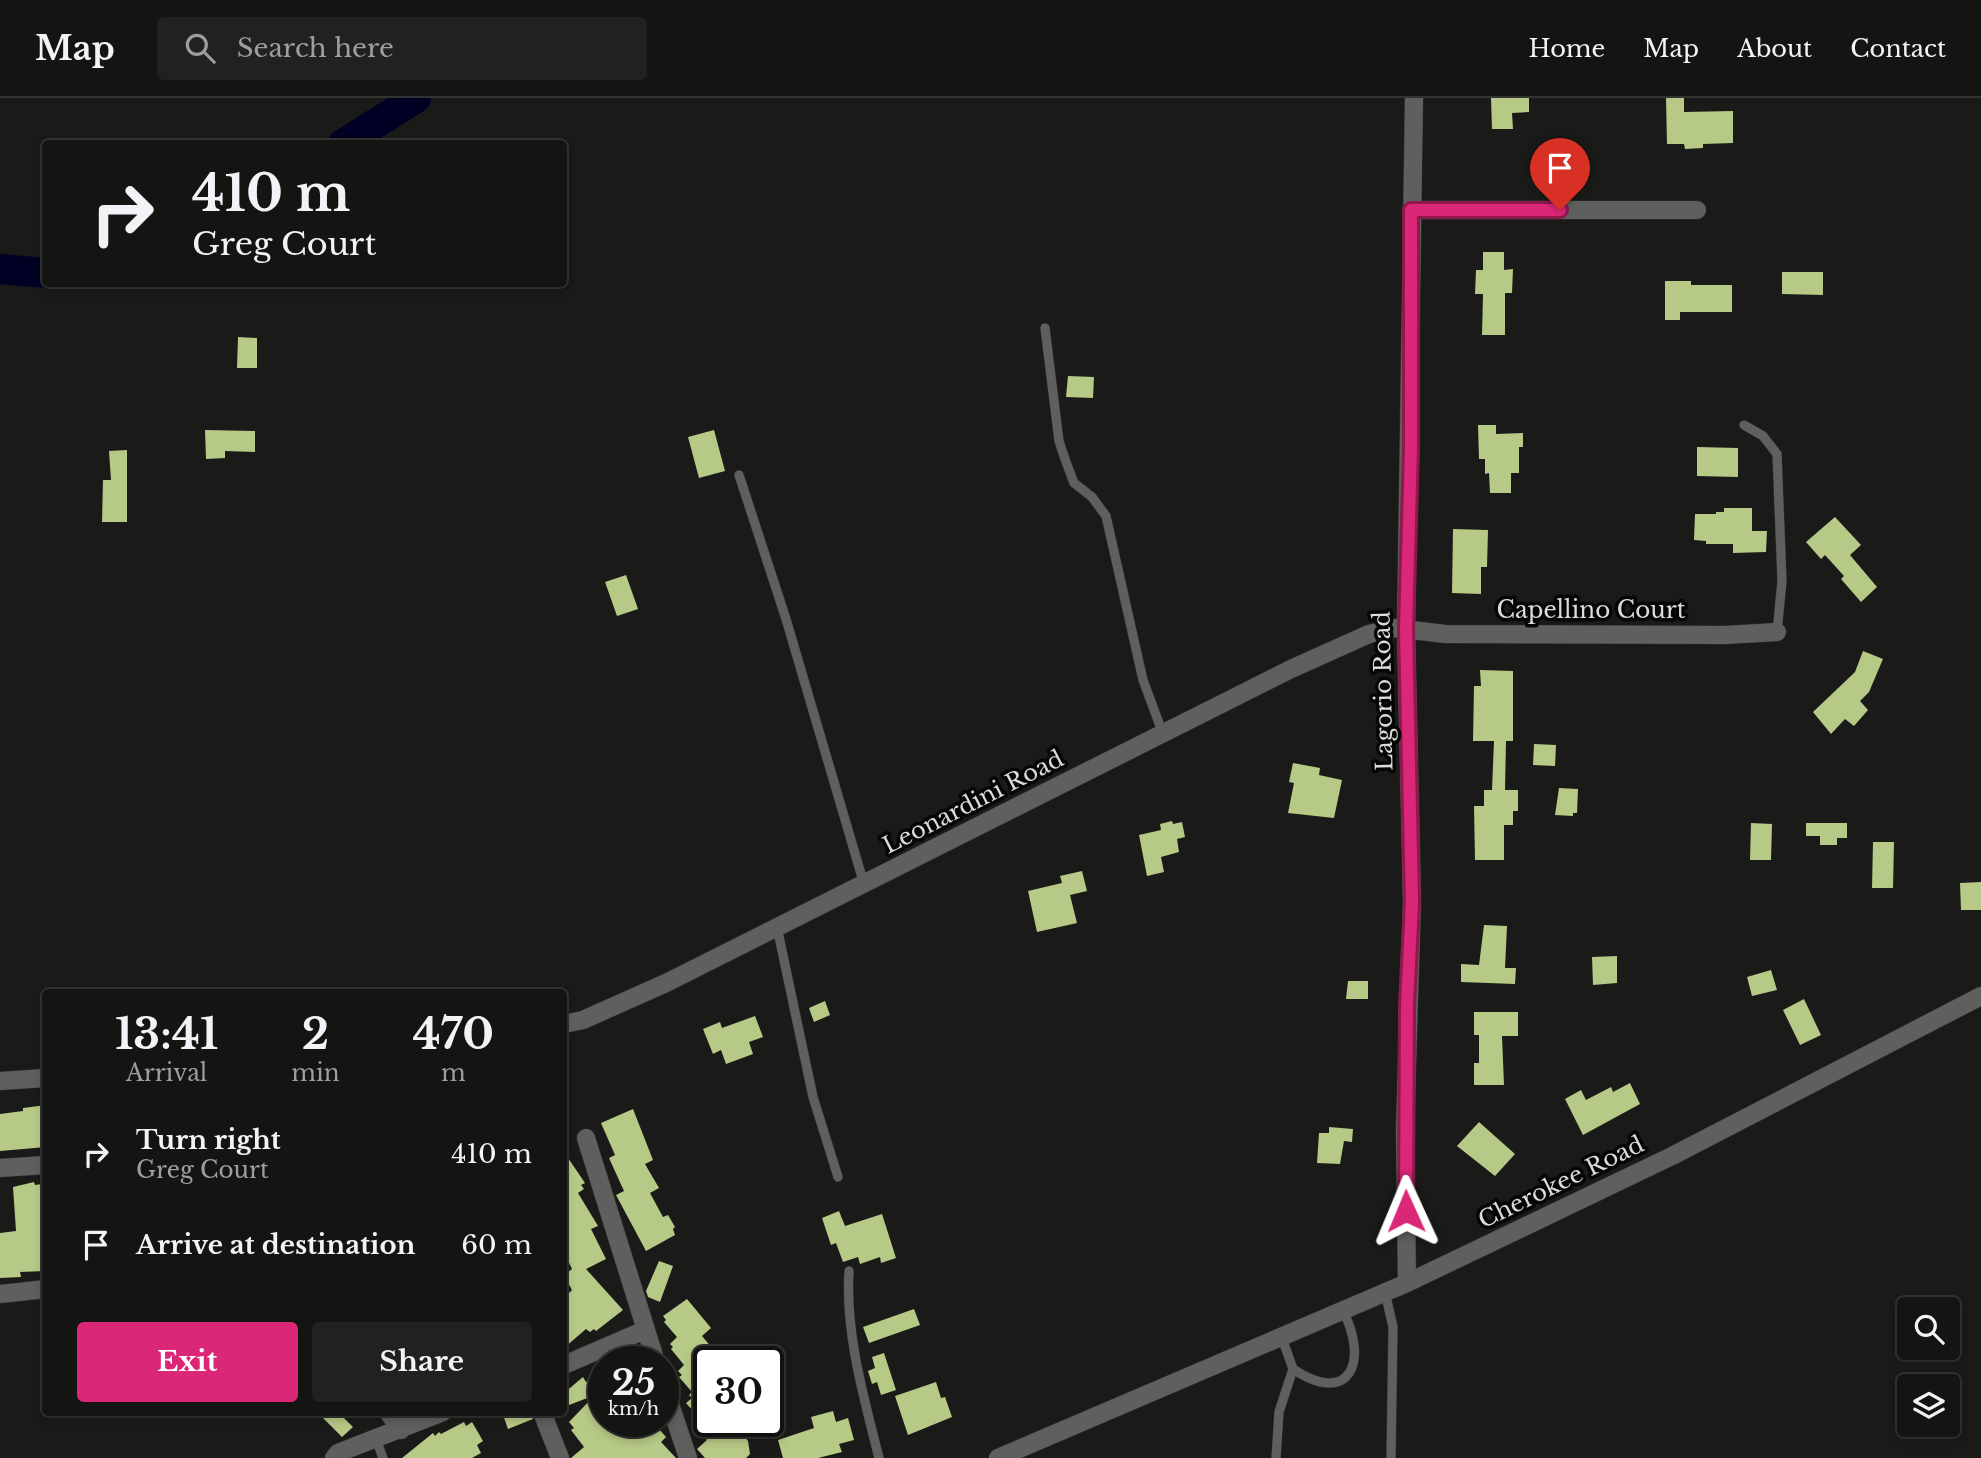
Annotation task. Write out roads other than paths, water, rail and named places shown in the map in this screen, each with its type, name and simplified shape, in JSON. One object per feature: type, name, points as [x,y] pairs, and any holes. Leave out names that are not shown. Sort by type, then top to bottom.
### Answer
[{"type":"street","name":"Lagorio Road","points":[[1407,1283],[1405,1129],[1412,902],[1406,629],[1411,449],[1414,98]]},
{"type":"street","points":[[1411,210],[1697,209]]},
{"type":"street","name":"Leonardini Road","points":[[567,1023],[583,1020],[666,983],[1291,669],[1369,634],[1395,628],[1406,629]]},
{"type":"street","name":"Capellino Court","points":[[1406,629],[1445,634],[1777,632]]},
{"type":"street","name":"Cherokee Road","points":[[998,1458],[1407,1283],[1672,1156],[1981,996]]},
{"type":"street","points":[[0,1082],[42,1078]]},
{"type":"street","points":[[586,1138],[651,1346]]},
{"type":"street","points":[[0,1168],[42,1165]]},
{"type":"street","points":[[0,1294],[42,1289]]},
{"type":"street","points":[[567,1364],[645,1329]]},
{"type":"street","points":[[391,1416],[401,1430]]},
{"type":"street","points":[[334,1458],[338,1453],[434,1416]]},
{"type":"street","points":[[544,1416],[560,1458]]},
{"type":"street","points":[[679,1431],[688,1458]]},
{"type":"lane","points":[[1045,328],[1059,441],[1074,483],[1092,497],[1106,516],[1143,680],[1163,734]]},
{"type":"lane","points":[[1744,425],[1763,436],[1777,454],[1782,581],[1777,632]]},
{"type":"lane","points":[[739,475],[786,619],[864,884]]},
{"type":"lane","points":[[777,927],[814,1097],[838,1177]]},
{"type":"lane","points":[[849,1271],[847,1294],[855,1344],[879,1458]]},
{"type":"lane","points":[[1385,1292],[1393,1327],[1391,1458]]},
{"type":"lane","points":[[1293,1370],[1311,1381],[1325,1385],[1340,1381],[1352,1369],[1357,1353],[1353,1330],[1343,1311]]},
{"type":"lane","points":[[1276,1458],[1279,1412],[1293,1370],[1282,1338]]},
{"type":"lane","points":[[376,1439],[383,1458]]},
{"type":"waterway","points":[[349,140],[416,98]]},
{"type":"waterway","points":[[0,269],[42,273]]}]
